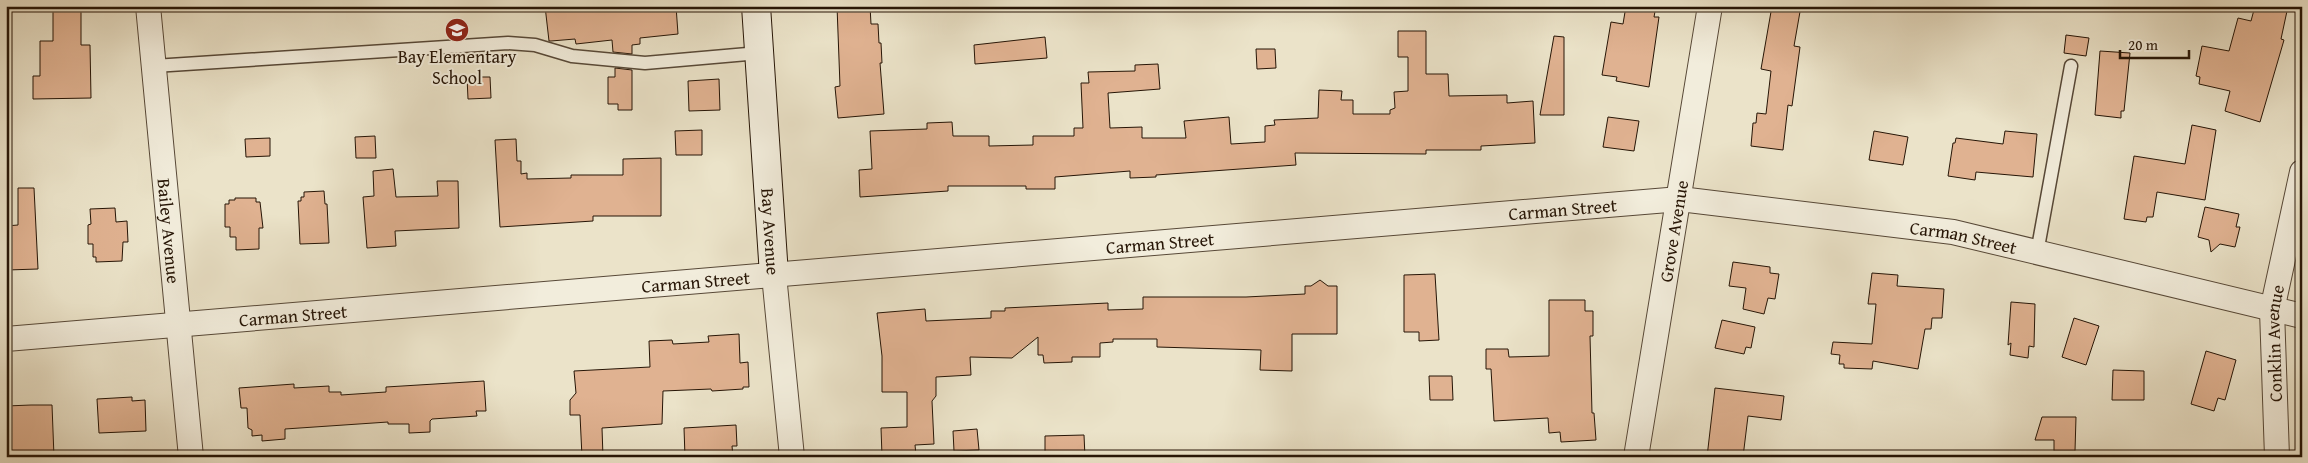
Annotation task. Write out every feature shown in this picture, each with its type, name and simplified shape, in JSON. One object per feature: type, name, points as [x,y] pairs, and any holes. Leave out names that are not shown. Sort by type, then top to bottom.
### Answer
[{"type":"street","name":"Bailey Avenue","points":[[148,6],[190,457]]},
{"type":"street","name":"Bay Avenue","points":[[756,6],[774,275],[792,457]]},
{"type":"street","name":"Grove Avenue","points":[[1636,457],[1680,199],[1710,6]]},
{"type":"street","name":"Conklin Avenue","points":[[2277,457],[2272,310],[2302,172]]},
{"type":"street","name":"Carman Street","points":[[6,339],[1680,199],[1953,232],[2302,316]]},
{"type":"lane","points":[[154,66],[508,43],[534,45],[572,56],[645,63],[759,53]]},
{"type":"lane","points":[[2038,253],[2071,66]]},
{"type":"building","points":[[53,6],[81,6],[81,45],[90,45],[91,98],[33,99],[33,76],[40,76],[40,41],[53,41]]},
{"type":"building","points":[[545,6],[676,6],[678,34],[640,38],[640,44],[632,45],[632,54],[613,52],[612,40],[576,44],[575,39],[549,41]]},
{"type":"building","points":[[837,6],[870,6],[871,24],[878,24],[879,43],[881,43],[882,63],[880,63],[884,114],[838,118],[835,87],[840,86]]},
{"type":"building","points":[[1626,6],[1656,6],[1654,17],[1659,17],[1649,87],[1616,81],[1617,77],[1602,75],[1611,22],[1623,24]]},
{"type":"building","points":[[1772,6],[1801,6],[1794,46],[1800,47],[1792,106],[1788,105],[1783,150],[1751,146],[1753,123],[1756,123],[1757,113],[1766,114],[1771,71],[1761,69]]},
{"type":"building","points":[[2255,6],[2267,6],[2287,11],[2281,39],[2284,40],[2260,122],[2225,111],[2230,91],[2199,84],[2200,77],[2196,76],[2202,46],[2229,51],[2238,18],[2251,21]]},
{"type":"building","points":[[1398,31],[1426,31],[1426,74],[1448,74],[1449,96],[1507,95],[1507,103],[1533,101],[1535,143],[1481,146],[1481,150],[1426,150],[1426,154],[1295,153],[1296,165],[1156,175],[1156,177],[1130,178],[1130,171],[1055,177],[1055,189],[1026,189],[1026,186],[948,186],[948,191],[860,197],[859,170],[872,169],[870,131],[927,129],[927,123],[952,122],[953,136],[989,136],[989,146],[1033,145],[1033,136],[1074,136],[1074,128],[1083,128],[1081,83],[1089,83],[1088,72],[1135,71],[1135,65],[1158,64],[1160,89],[1108,93],[1110,128],[1142,127],[1142,138],[1186,138],[1184,121],[1229,117],[1231,144],[1265,142],[1265,126],[1275,125],[1274,120],[1318,118],[1319,90],[1342,91],[1341,100],[1353,100],[1353,114],[1390,114],[1390,110],[1395,108],[1394,92],[1408,91],[1408,57],[1398,57]]},
{"type":"building","points":[[2066,35],[2089,38],[2086,56],[2064,53]]},
{"type":"building","points":[[1554,36],[1564,37],[1564,115],[1540,115]]},
{"type":"building","points":[[1045,37],[1047,58],[975,64],[974,45]]},
{"type":"building","points":[[1256,49],[1275,49],[1276,68],[1257,69]]},
{"type":"building","points":[[2100,51],[2130,53],[2124,111],[2121,111],[2121,118],[2095,115]]},
{"type":"building","points":[[615,68],[632,70],[632,110],[618,110],[618,104],[608,104],[608,77],[615,77]]},
{"type":"building","points":[[467,77],[490,77],[491,98],[468,99]]},
{"type":"building","points":[[719,79],[720,110],[689,111],[688,81]]},
{"type":"building","points":[[1608,117],[1639,121],[1634,151],[1603,147]]},
{"type":"building","points":[[2192,125],[2216,130],[2205,200],[2157,192],[2153,217],[2147,217],[2146,222],[2124,219],[2134,156],[2185,164]]},
{"type":"building","points":[[702,130],[702,155],[676,155],[675,131]]},
{"type":"building","points":[[1874,131],[1908,137],[1903,165],[1869,160]]},
{"type":"building","points":[[2005,131],[2037,134],[2033,177],[1976,172],[1975,180],[1948,176],[1953,143],[1955,143],[1956,138],[2003,144]]},
{"type":"building","points":[[375,136],[376,158],[356,158],[355,137]]},
{"type":"building","points":[[270,138],[270,156],[246,157],[245,139]]},
{"type":"building","points":[[516,139],[517,161],[521,161],[521,174],[527,173],[527,179],[571,178],[571,175],[623,175],[623,159],[661,158],[661,216],[593,216],[593,221],[500,227],[495,140]]},
{"type":"building","points":[[393,169],[396,197],[438,196],[437,181],[458,181],[459,228],[395,231],[396,246],[367,248],[363,197],[374,196],[373,171]]},
{"type":"building","points":[[18,188],[34,188],[38,269],[7,270],[6,226],[18,225]]},
{"type":"building","points":[[324,191],[325,204],[327,204],[329,243],[300,244],[298,201],[301,201],[301,197],[304,197],[304,192]]},
{"type":"building","points":[[235,198],[256,198],[256,202],[260,202],[263,228],[259,228],[259,249],[236,250],[236,237],[230,237],[230,227],[225,227],[225,204],[229,204],[229,200],[235,200]]},
{"type":"building","points":[[2205,207],[2239,214],[2236,227],[2240,227],[2235,247],[2220,244],[2211,252],[2209,240],[2198,237]]},
{"type":"building","points":[[115,208],[116,222],[127,221],[128,242],[123,242],[122,261],[96,262],[96,257],[93,257],[93,244],[88,244],[88,225],[91,224],[90,209]]},
{"type":"building","points":[[1733,262],[1770,267],[1770,273],[1779,274],[1775,299],[1768,298],[1764,314],[1743,309],[1746,288],[1729,286]]},
{"type":"building","points":[[1872,273],[1898,275],[1897,286],[1944,289],[1942,318],[1932,318],[1931,329],[1925,329],[1918,369],[1873,361],[1872,369],[1844,368],[1844,364],[1839,364],[1840,355],[1831,354],[1833,342],[1872,344],[1876,304],[1868,304]]},
{"type":"building","points":[[1435,274],[1439,340],[1419,341],[1419,332],[1404,332],[1404,275]]},
{"type":"building","points":[[1320,280],[1328,286],[1337,286],[1337,334],[1292,334],[1292,371],[1260,370],[1261,350],[1157,347],[1157,339],[1113,339],[1113,342],[1100,343],[1100,357],[1072,357],[1072,362],[1044,363],[1043,355],[1038,355],[1038,337],[1012,358],[970,357],[971,375],[936,377],[936,396],[932,401],[934,444],[915,445],[916,455],[882,456],[881,428],[907,427],[907,392],[882,392],[882,356],[877,313],[925,309],[926,321],[991,318],[991,311],[1005,311],[1005,308],[1108,303],[1108,310],[1143,309],[1143,297],[1246,297],[1305,294],[1305,286],[1311,286]]},
{"type":"building","points":[[1549,300],[1585,300],[1585,311],[1593,311],[1593,336],[1590,336],[1592,413],[1594,413],[1596,440],[1561,442],[1560,432],[1549,433],[1548,418],[1494,421],[1491,369],[1486,369],[1486,349],[1508,349],[1509,357],[1549,356]]},
{"type":"building","points":[[2011,302],[2035,304],[2034,347],[2029,346],[2028,358],[2010,355],[2011,343],[2008,345]]},
{"type":"building","points":[[2074,318],[2099,326],[2086,365],[2062,357]]},
{"type":"building","points":[[1722,320],[1755,327],[1751,348],[1746,347],[1744,354],[1715,348]]},
{"type":"building","points":[[739,334],[740,363],[748,362],[749,387],[712,391],[711,389],[663,391],[662,424],[602,428],[603,457],[582,457],[580,415],[570,415],[570,400],[576,393],[574,371],[650,367],[649,341],[672,340],[673,344],[709,342],[708,336]]},
{"type":"building","points":[[2206,351],[2236,360],[2225,400],[2218,398],[2214,411],[2191,404]]},
{"type":"building","points":[[2113,370],[2144,371],[2144,400],[2112,400]]},
{"type":"building","points":[[1429,376],[1452,376],[1453,400],[1430,400]]},
{"type":"building","points":[[484,381],[486,411],[476,411],[477,416],[432,419],[430,421],[430,432],[409,433],[409,424],[388,424],[388,422],[285,429],[285,439],[262,441],[262,435],[252,436],[252,430],[248,428],[247,408],[241,408],[239,388],[294,384],[294,388],[329,386],[329,392],[341,392],[341,395],[386,392],[386,387]]},
{"type":"building","points":[[1715,388],[1784,396],[1781,420],[1748,416],[1743,457],[1707,457]]},
{"type":"building","points":[[132,397],[132,401],[145,400],[146,431],[99,433],[97,399]]},
{"type":"building","points":[[52,405],[54,457],[6,457],[6,406]]},
{"type":"building","points":[[2042,417],[2076,417],[2075,451],[2054,451],[2054,440],[2035,440]]},
{"type":"building","points":[[736,425],[737,446],[732,446],[733,457],[685,457],[684,428]]},
{"type":"building","points":[[977,429],[979,450],[954,451],[953,431]]},
{"type":"building","points":[[1084,435],[1085,457],[1045,457],[1045,436]]},
{"type":"place","name":"Bay Elementary School","points":[[457,30]]}]
